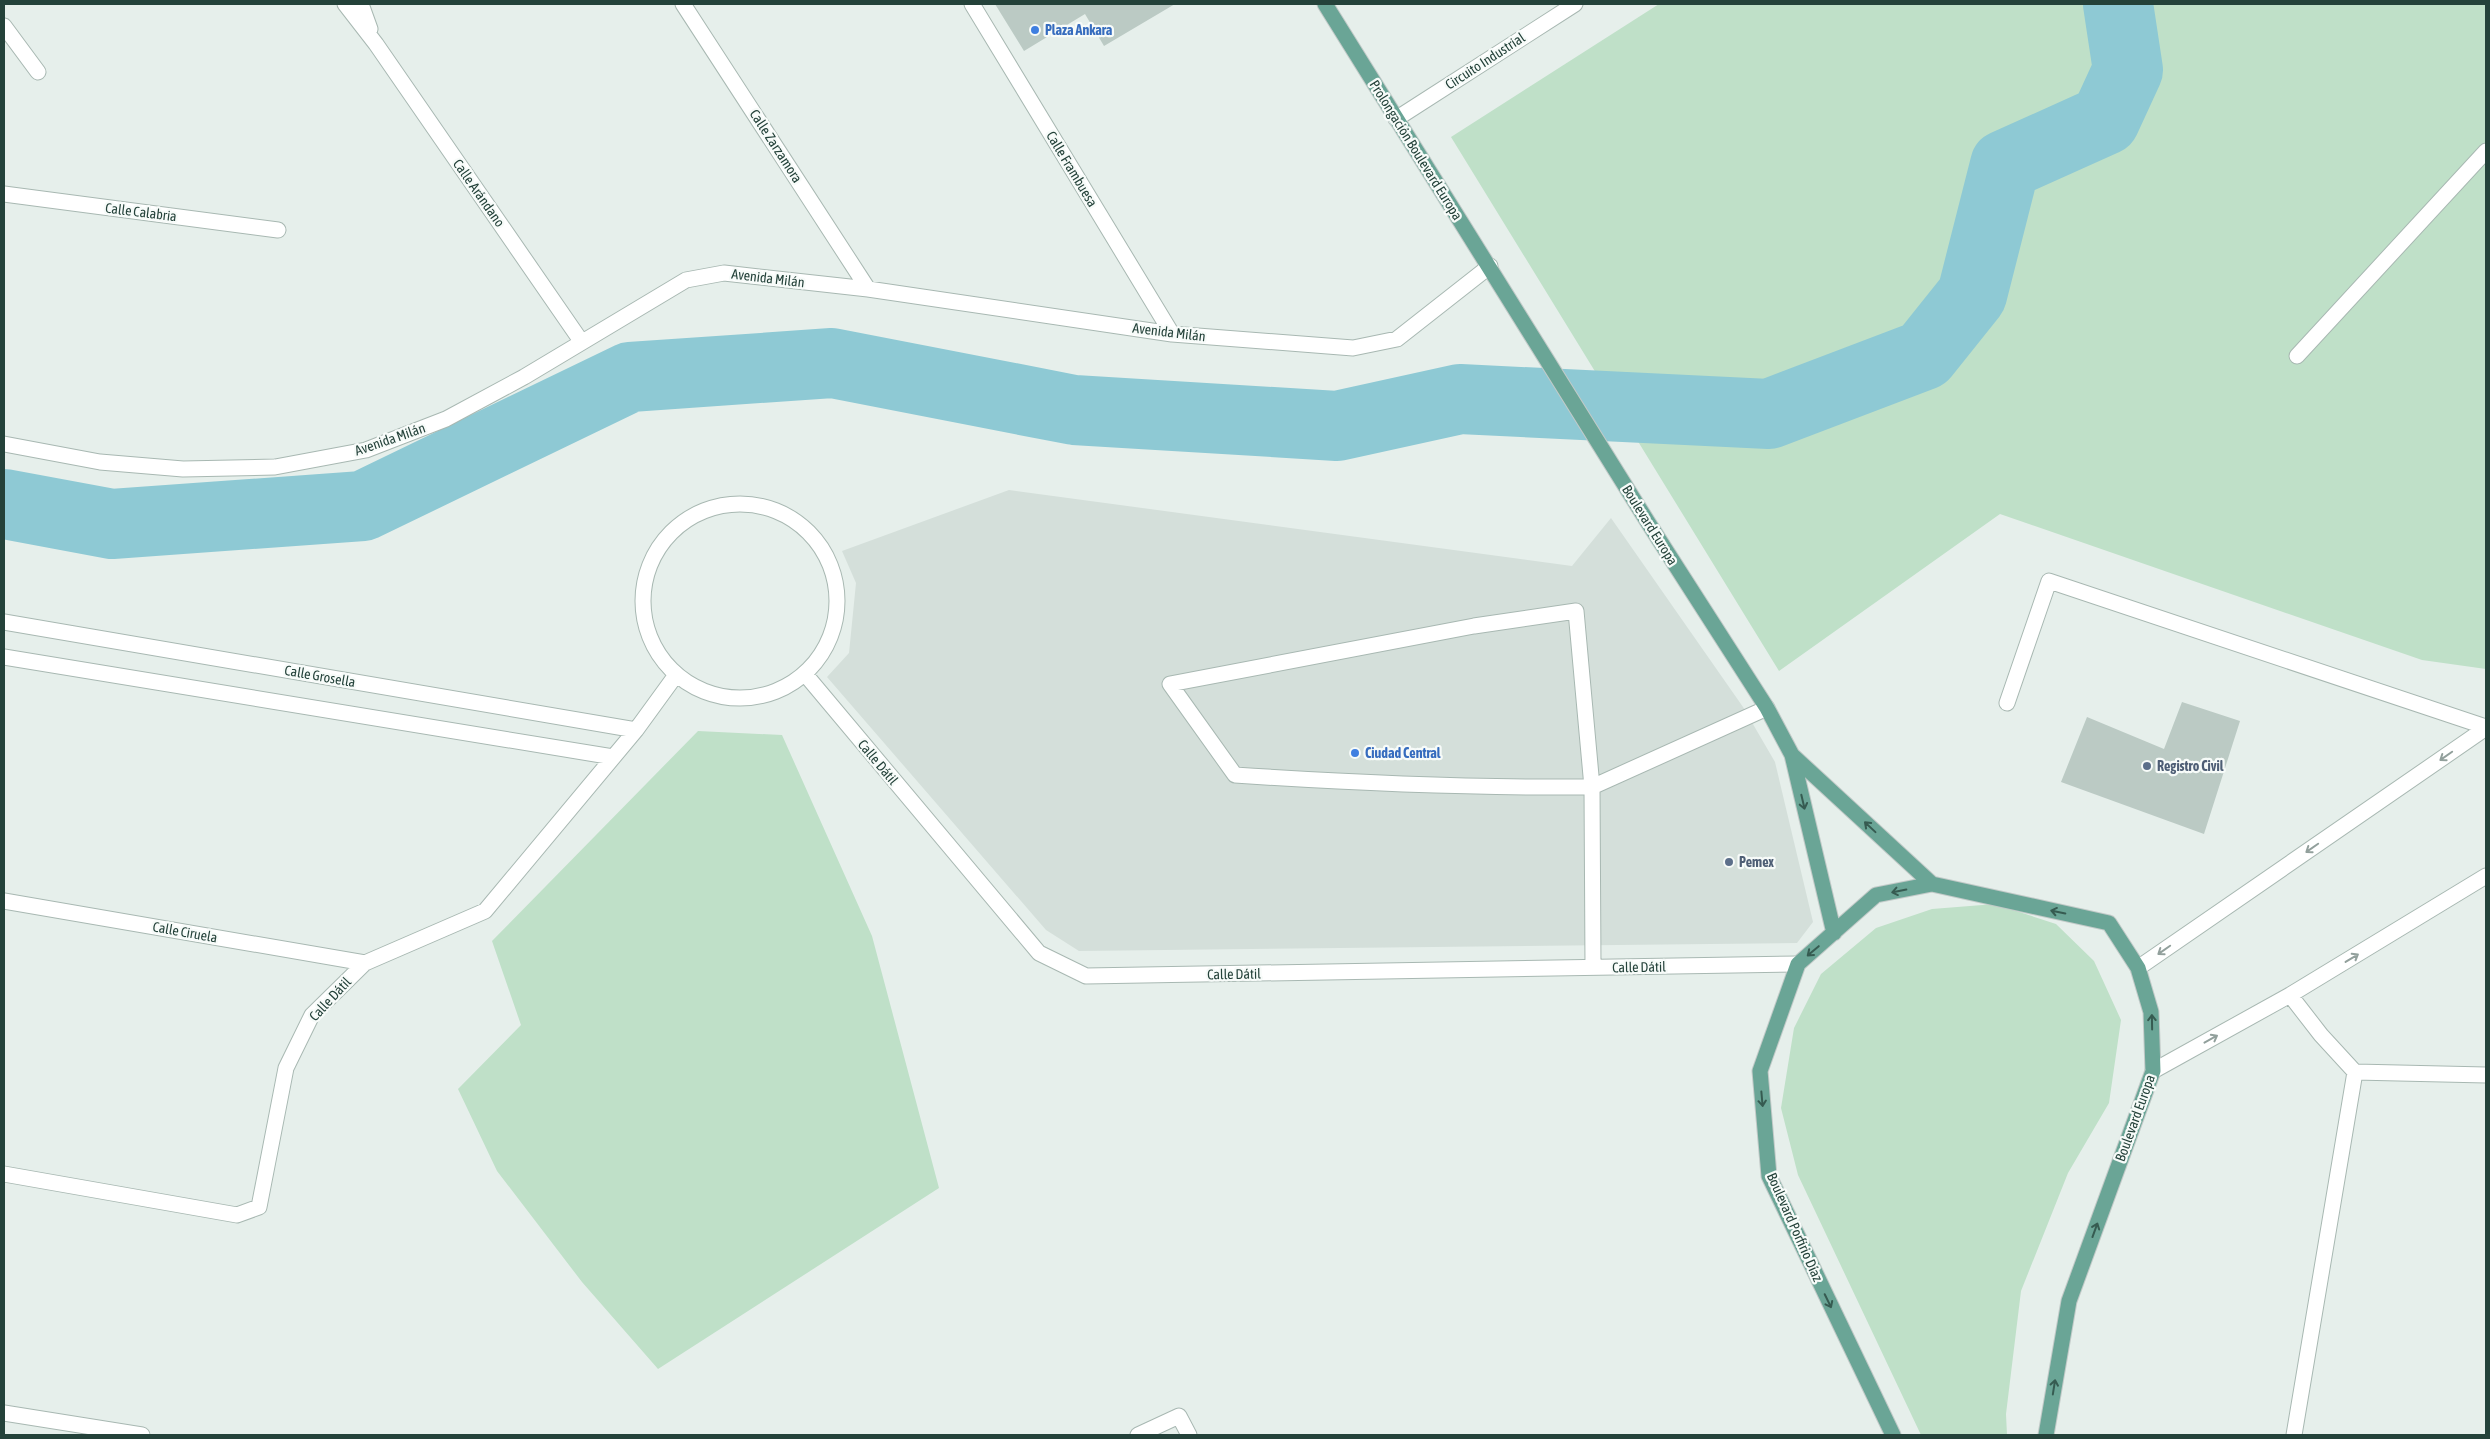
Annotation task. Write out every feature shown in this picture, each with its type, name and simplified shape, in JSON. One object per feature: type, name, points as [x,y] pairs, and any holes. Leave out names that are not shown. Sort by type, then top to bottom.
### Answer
[{"type":"main road","name":"Prolongación Boulevard Europa","points":[[1325,4],[1508,295]]},
{"type":"main road","name":"Boulevard Europa","points":[[1508,295],[1649,524],[1767,708],[1792,754],[1834,933]]},
{"type":"main road","name":"Boulevard Europa","points":[[1792,754],[1932,884]]},
{"type":"main road","name":"Boulevard Europa","points":[[1876,895],[1932,884],[2109,923],[2138,968],[2151,1012],[2153,1071],[2069,1301],[2046,1435]]},
{"type":"main road","name":"Boulevard Porfirio Díaz","points":[[1876,895],[1798,964],[1760,1071],[1769,1176],[1893,1435]]},
{"type":"street","name":"Calle Arándano","points":[[345,4],[376,44],[581,342]]},
{"type":"street","name":"Calle Arándano","points":[[360,4],[376,44]]},
{"type":"street","name":"Calle Zarzamora","points":[[683,4],[868,289]]},
{"type":"street","name":"Calle Frambuesa","points":[[972,4],[1172,334]]},
{"type":"street","name":"Circuito Industrial","points":[[1396,119],[1575,4]]},
{"type":"street","points":[[4,26],[38,72]]},
{"type":"street","points":[[2297,356],[2486,150]]},
{"type":"street","name":"Calle Calabria","points":[[4,194],[278,230]]},
{"type":"street","name":"Avenida Milán","points":[[4,444],[100,462],[183,469],[275,467],[366,450],[446,419],[524,377],[686,280],[724,273],[868,289],[1172,334],[1352,348],[1397,338],[1490,266]]},
{"type":"street","points":[[739,504],[773,509],[802,526],[825,551],[837,583],[838,617],[827,649],[805,674],[782,690],[755,698],[727,698],[700,690],[676,675],[654,650],[643,618],[643,584],[655,552],[677,526],[706,509],[739,504]]},
{"type":"street","points":[[2007,703],[2049,581],[2486,728]]},
{"type":"street","points":[[1593,967],[1592,788],[1576,611],[1411,637],[1170,684],[1235,775],[1371,784],[1472,788],[1592,788],[1767,708]]},
{"type":"street","name":"Calle Grosella","points":[[4,622],[636,730]]},
{"type":"street","points":[[4,657],[613,758]]},
{"type":"street","name":"Calle Dátil","points":[[805,674],[1039,953],[1086,976],[1798,964]]},
{"type":"street","name":"Calle Dátil","points":[[4,1174],[237,1215],[259,1207],[286,1068],[312,1015],[365,963],[485,911],[636,730],[676,675]]},
{"type":"street","points":[[2138,968],[2486,728]]},
{"type":"street","points":[[2153,1071],[2290,995],[2486,876]]},
{"type":"street","name":"Calle Ciruela","points":[[4,901],[365,963]]},
{"type":"street","points":[[2290,995],[2321,1035],[2355,1072],[2486,1075]]},
{"type":"street","points":[[2294,1435],[2355,1072]]},
{"type":"street","points":[[4,1413],[99,1432],[142,1435]]},
{"type":"street","points":[[1138,1435],[1179,1416],[1188,1435]]},
{"type":"shaded area","name":"Ciudad Central","points":[[1009,490],[1572,566],[1611,518],[1743,707],[1775,762],[1813,922],[1797,943],[1079,951],[1046,930],[827,677],[849,653],[856,583],[842,551]]},
{"type":"green space","points":[[1659,4],[2486,4],[2486,669],[2422,660],[2000,514],[1779,671],[1451,137]]},
{"type":"green space","points":[[698,731],[782,735],[872,936],[939,1188],[658,1369],[582,1282],[497,1171],[458,1089],[521,1025],[492,941]]},
{"type":"green space","points":[[1995,904],[2056,924],[2094,961],[2121,1020],[2109,1103],[2068,1173],[2021,1291],[2006,1414],[2007,1435],[1921,1435],[1798,1175],[1781,1108],[1794,1028],[1821,974],[1876,928],[1932,909]]},
{"type":"building","name":"Plaza Ankara","points":[[995,4],[1175,4],[1104,46],[1085,14],[1024,51]]},
{"type":"building","name":"Registro Civil","points":[[2182,702],[2240,721],[2204,834],[2061,782],[2087,717],[2164,749]]},
{"type":"waterway","points":[[4,504],[112,524],[363,506],[630,377],[832,363],[1074,410],[1337,426],[1460,399],[1769,414],[1924,355],[1972,295],[2005,165],[2105,120],[2128,70],[2118,4]]},
{"type":"place","name":"Plaza Ankara","points":[[1035,30]]},
{"type":"place","name":"Ciudad Central","points":[[1355,753]]},
{"type":"place","name":"Registro Civil","points":[[2147,766]]},
{"type":"place","name":"Pemex","points":[[1729,862]]}]
